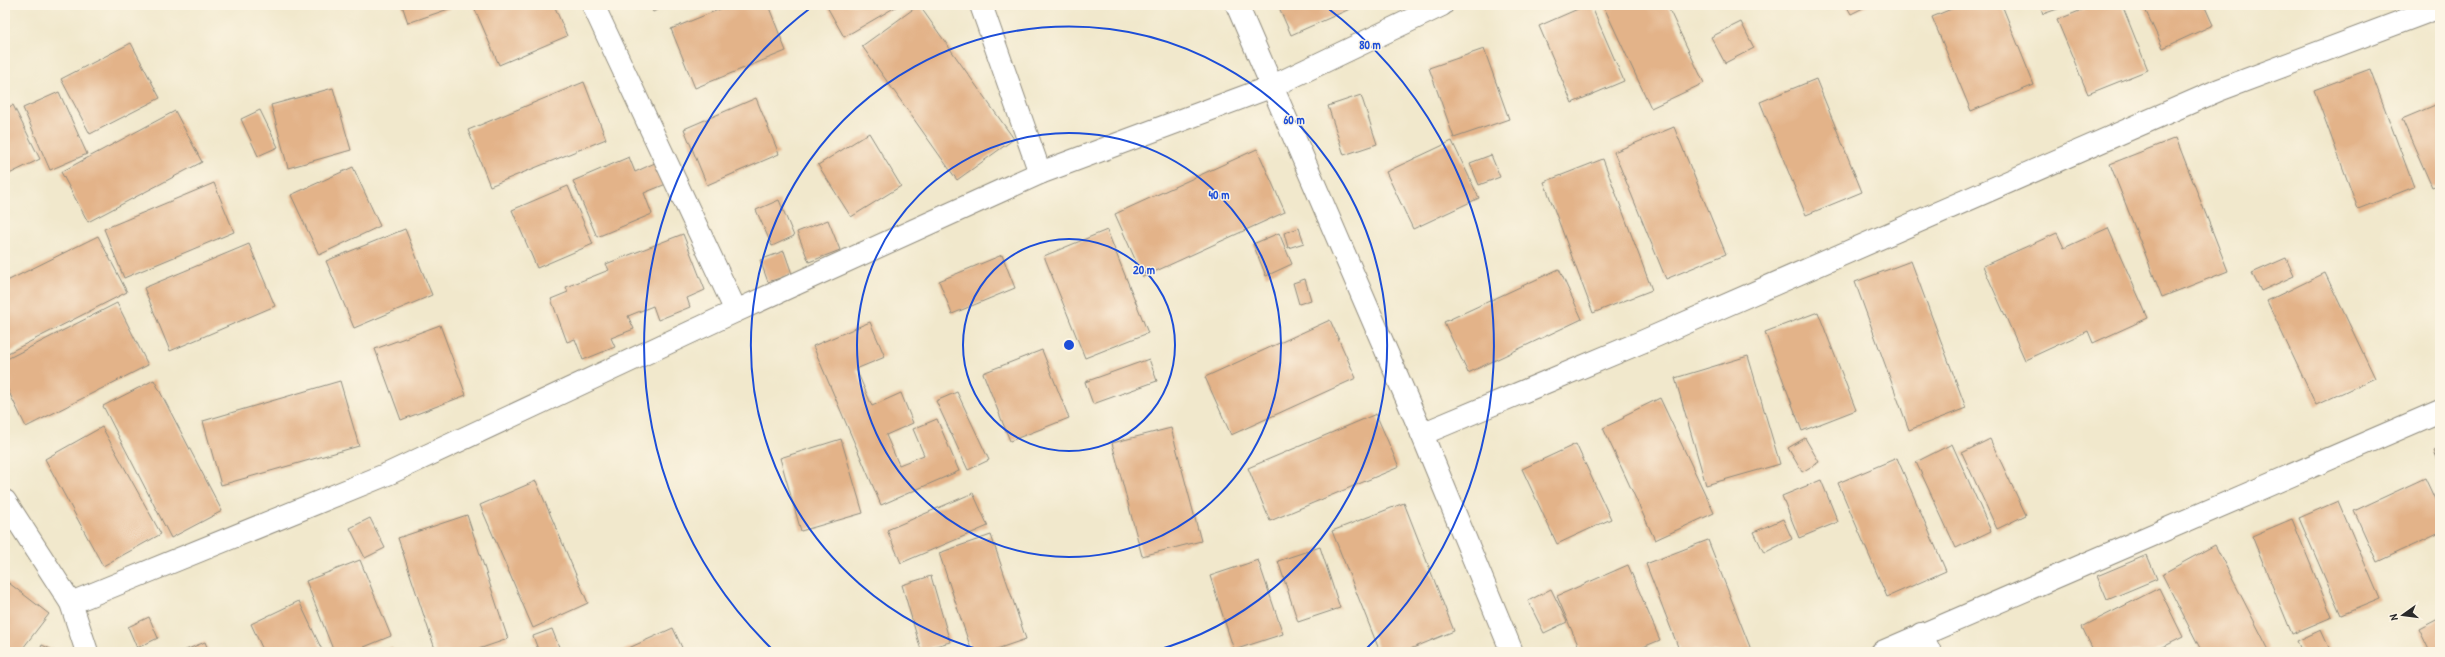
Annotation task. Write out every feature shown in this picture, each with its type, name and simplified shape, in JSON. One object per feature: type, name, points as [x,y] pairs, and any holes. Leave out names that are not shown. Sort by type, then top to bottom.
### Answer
[{"type":"street","points":[[593,5],[736,311]]},
{"type":"street","points":[[981,5],[1040,173]]},
{"type":"street","points":[[1237,5],[1422,434],[1512,652]]},
{"type":"street","points":[[71,603],[390,473],[736,311],[1040,173],[1273,86],[1442,5]]},
{"type":"street","points":[[1422,434],[1644,341],[2219,90],[2440,7]]},
{"type":"street","points":[[1882,652],[1926,643],[2440,411]]},
{"type":"street","points":[[5,501],[71,603],[86,652]]},
{"type":"building","points":[[402,5],[460,5],[408,23]]},
{"type":"building","points":[[478,5],[554,5],[567,36],[499,65],[474,7]]},
{"type":"building","points":[[649,5],[667,5],[653,12]]},
{"type":"building","points":[[730,5],[768,5],[786,51],[695,88],[671,29]]},
{"type":"building","points":[[826,5],[899,5],[844,37]]},
{"type":"building","points":[[919,5],[1014,139],[957,180],[862,46]]},
{"type":"building","points":[[1278,5],[1351,5],[1352,8],[1291,35]]},
{"type":"building","points":[[1587,5],[1591,5],[1624,81],[1572,103],[1539,26]]},
{"type":"building","points":[[1603,5],[1667,5],[1704,83],[1651,108]]},
{"type":"building","points":[[1846,5],[1869,5],[1851,14]]},
{"type":"building","points":[[1961,5],[2002,5],[2034,85],[1971,111],[1932,17]]},
{"type":"building","points":[[2040,5],[2069,5],[2043,14]]},
{"type":"building","points":[[2094,5],[2122,5],[2148,70],[2088,94],[2057,20]]},
{"type":"building","points":[[2143,5],[2204,5],[2213,25],[2163,48]]},
{"type":"building","points":[[1741,22],[1754,48],[1725,63],[1711,37]]},
{"type":"building","points":[[131,43],[160,98],[90,134],[61,79]]},
{"type":"building","points":[[1484,49],[1509,119],[1454,138],[1429,68]]},
{"type":"building","points":[[2370,69],[2414,187],[2358,209],[2314,90]]},
{"type":"building","points":[[1816,79],[1862,192],[1806,215],[1760,102]]},
{"type":"building","points":[[584,82],[606,139],[490,186],[468,130]]},
{"type":"building","points":[[333,88],[351,150],[288,168],[271,105]]},
{"type":"building","points":[[59,92],[87,154],[50,170],[23,108]]},
{"type":"building","points":[[1361,95],[1377,144],[1344,155],[1328,106]]},
{"type":"building","points":[[756,98],[779,154],[707,185],[684,129]]},
{"type":"building","points":[[2440,103],[2440,184],[2432,187],[2402,119]]},
{"type":"building","points":[[13,105],[40,159],[5,176],[5,109]]},
{"type":"building","points":[[260,110],[278,147],[258,156],[241,119]]},
{"type":"building","points":[[175,111],[202,162],[88,222],[61,172]]},
{"type":"building","points":[[1674,127],[1726,254],[1666,279],[1614,152]]},
{"type":"building","points":[[869,133],[901,186],[851,217],[818,165]]},
{"type":"building","points":[[2176,138],[2228,271],[2162,297],[2110,164]]},
{"type":"building","points":[[1452,141],[1479,198],[1413,229],[1386,172]]},
{"type":"building","points":[[1257,149],[1285,212],[1143,277],[1115,214]]},
{"type":"building","points":[[1491,155],[1500,177],[1479,185],[1470,163]]},
{"type":"building","points":[[629,157],[635,172],[657,162],[666,184],[644,193],[652,214],[597,237],[573,181]]},
{"type":"building","points":[[1603,159],[1652,290],[1593,313],[1544,182]]},
{"type":"building","points":[[353,167],[380,226],[319,255],[291,195]]},
{"type":"building","points":[[214,183],[234,232],[124,278],[104,229]]},
{"type":"building","points":[[568,186],[593,244],[537,268],[512,210]]},
{"type":"building","points":[[779,200],[794,236],[772,246],[756,210]]},
{"type":"building","points":[[828,220],[840,250],[809,262],[797,232]]},
{"type":"building","points":[[1299,228],[1304,243],[1288,248],[1284,233]]},
{"type":"building","points":[[2108,228],[2148,318],[2093,343],[2088,331],[2025,360],[1983,266],[2057,233],[2064,248]]},
{"type":"building","points":[[405,229],[432,295],[354,328],[326,261]]},
{"type":"building","points":[[1107,230],[1148,333],[1085,358],[1044,256]]},
{"type":"building","points":[[1279,233],[1292,264],[1266,276],[1253,244]]},
{"type":"building","points":[[683,234],[705,290],[687,298],[690,307],[658,320],[653,306],[628,316],[634,329],[611,338],[615,347],[583,360],[575,339],[567,342],[551,299],[568,292],[566,287],[609,270],[606,264]]},
{"type":"building","points":[[98,236],[127,292],[8,353],[5,347],[5,282]]},
{"type":"building","points":[[249,244],[275,306],[170,351],[144,288]]},
{"type":"building","points":[[784,251],[792,274],[768,282],[760,260]]},
{"type":"building","points":[[1002,255],[1015,288],[952,314],[939,281]]},
{"type":"building","points":[[2286,258],[2294,276],[2261,291],[2252,273]]},
{"type":"building","points":[[1911,261],[1966,408],[1909,430],[1855,282]]},
{"type":"building","points":[[1559,269],[1582,319],[1468,373],[1444,322]]},
{"type":"building","points":[[2325,273],[2375,378],[2316,405],[2267,301]]},
{"type":"building","points":[[1305,279],[1311,300],[1299,304],[1293,283]]},
{"type":"building","points":[[117,303],[148,365],[26,427],[5,384],[5,360]]},
{"type":"building","points":[[1818,312],[1856,410],[1802,431],[1765,332]]},
{"type":"building","points":[[1330,320],[1356,378],[1231,435],[1205,377]]},
{"type":"building","points":[[870,322],[885,357],[856,369],[872,406],[901,393],[913,423],[886,435],[899,465],[924,455],[913,429],[937,419],[959,471],[881,505],[813,346]]},
{"type":"building","points":[[440,325],[466,395],[401,420],[375,349]]},
{"type":"building","points":[[1042,350],[1069,418],[1010,441],[983,373]]},
{"type":"building","points":[[1748,356],[1780,464],[1706,485],[1675,378]]},
{"type":"building","points":[[1149,359],[1157,381],[1093,404],[1085,382]]},
{"type":"building","points":[[154,380],[222,511],[171,538],[103,406]]},
{"type":"building","points":[[340,381],[359,446],[221,485],[203,421]]},
{"type":"building","points":[[957,392],[989,460],[968,470],[936,401]]},
{"type":"building","points":[[1660,398],[1714,513],[1655,540],[1603,428],[1624,418],[1623,416]]},
{"type":"building","points":[[1376,414],[1399,467],[1270,521],[1248,468]]},
{"type":"building","points":[[102,427],[161,534],[103,566],[45,459]]},
{"type":"building","points":[[1171,428],[1201,541],[1142,556],[1112,443]]},
{"type":"building","points":[[1805,438],[1819,462],[1802,472],[1788,448]]},
{"type":"building","points":[[841,439],[863,513],[801,531],[780,458]]},
{"type":"building","points":[[1990,439],[2026,515],[1997,529],[1962,453]]},
{"type":"building","points":[[1576,444],[1611,519],[1557,544],[1522,469]]},
{"type":"building","points":[[1952,444],[1991,531],[1956,548],[1916,462]]},
{"type":"building","points":[[2440,448],[2440,465],[2434,451]]},
{"type":"building","points":[[1897,458],[1946,571],[1887,597],[1838,483]]},
{"type":"building","points":[[2425,478],[2440,510],[2440,533],[2377,562],[2354,511]]},
{"type":"building","points":[[1821,480],[1838,522],[1799,538],[1782,496]]},
{"type":"building","points":[[536,481],[588,603],[533,628],[480,505]]},
{"type":"building","points":[[973,493],[988,526],[901,563],[887,530]]},
{"type":"building","points":[[2338,501],[2380,599],[2341,615],[2299,518]]},
{"type":"building","points":[[1404,503],[1454,631],[1403,652],[1380,652],[1332,531]]},
{"type":"building","points":[[467,515],[508,639],[470,652],[436,652],[398,538]]},
{"type":"building","points":[[370,518],[385,548],[365,558],[350,528]]},
{"type":"building","points":[[1783,519],[1792,539],[1764,553],[1754,532]]},
{"type":"building","points":[[2292,519],[2332,617],[2292,634],[2252,536]]},
{"type":"building","points":[[991,535],[1026,639],[988,652],[972,652],[939,553]]},
{"type":"building","points":[[1708,540],[1752,652],[1680,652],[1646,564]]},
{"type":"building","points":[[2215,545],[2270,652],[2202,652],[2162,574]]},
{"type":"building","points":[[1320,547],[1340,608],[1298,622],[1278,561]]},
{"type":"building","points":[[2147,555],[2157,579],[2107,600],[2097,576]]},
{"type":"building","points":[[360,560],[391,636],[352,652],[334,652],[306,581]]},
{"type":"building","points":[[1258,560],[1283,634],[1234,650],[1210,576]]},
{"type":"building","points":[[1628,565],[1660,640],[1631,652],[1581,652],[1557,596]]},
{"type":"building","points":[[931,576],[950,642],[921,650],[902,585]]},
{"type":"building","points":[[5,580],[49,614],[20,652],[5,651]]},
{"type":"building","points":[[2159,588],[2183,637],[2153,652],[2094,652],[2082,627]]},
{"type":"building","points":[[1551,589],[1567,622],[1544,633],[1528,601]]},
{"type":"building","points":[[299,601],[323,652],[264,652],[251,624]]},
{"type":"building","points":[[149,617],[158,638],[137,648],[128,627]]},
{"type":"building","points":[[2440,618],[2440,652],[2430,652],[2419,629]]},
{"type":"building","points":[[673,628],[684,652],[620,652]]},
{"type":"building","points":[[552,629],[561,652],[539,652],[533,636]]},
{"type":"building","points":[[2321,630],[2331,652],[2302,652],[2297,641]]},
{"type":"building","points":[[205,642],[209,652],[181,652]]},
{"type":"building","points":[[42,645],[57,652],[39,652]]},
{"type":"building","points":[[392,647],[393,652],[376,652]]}]
